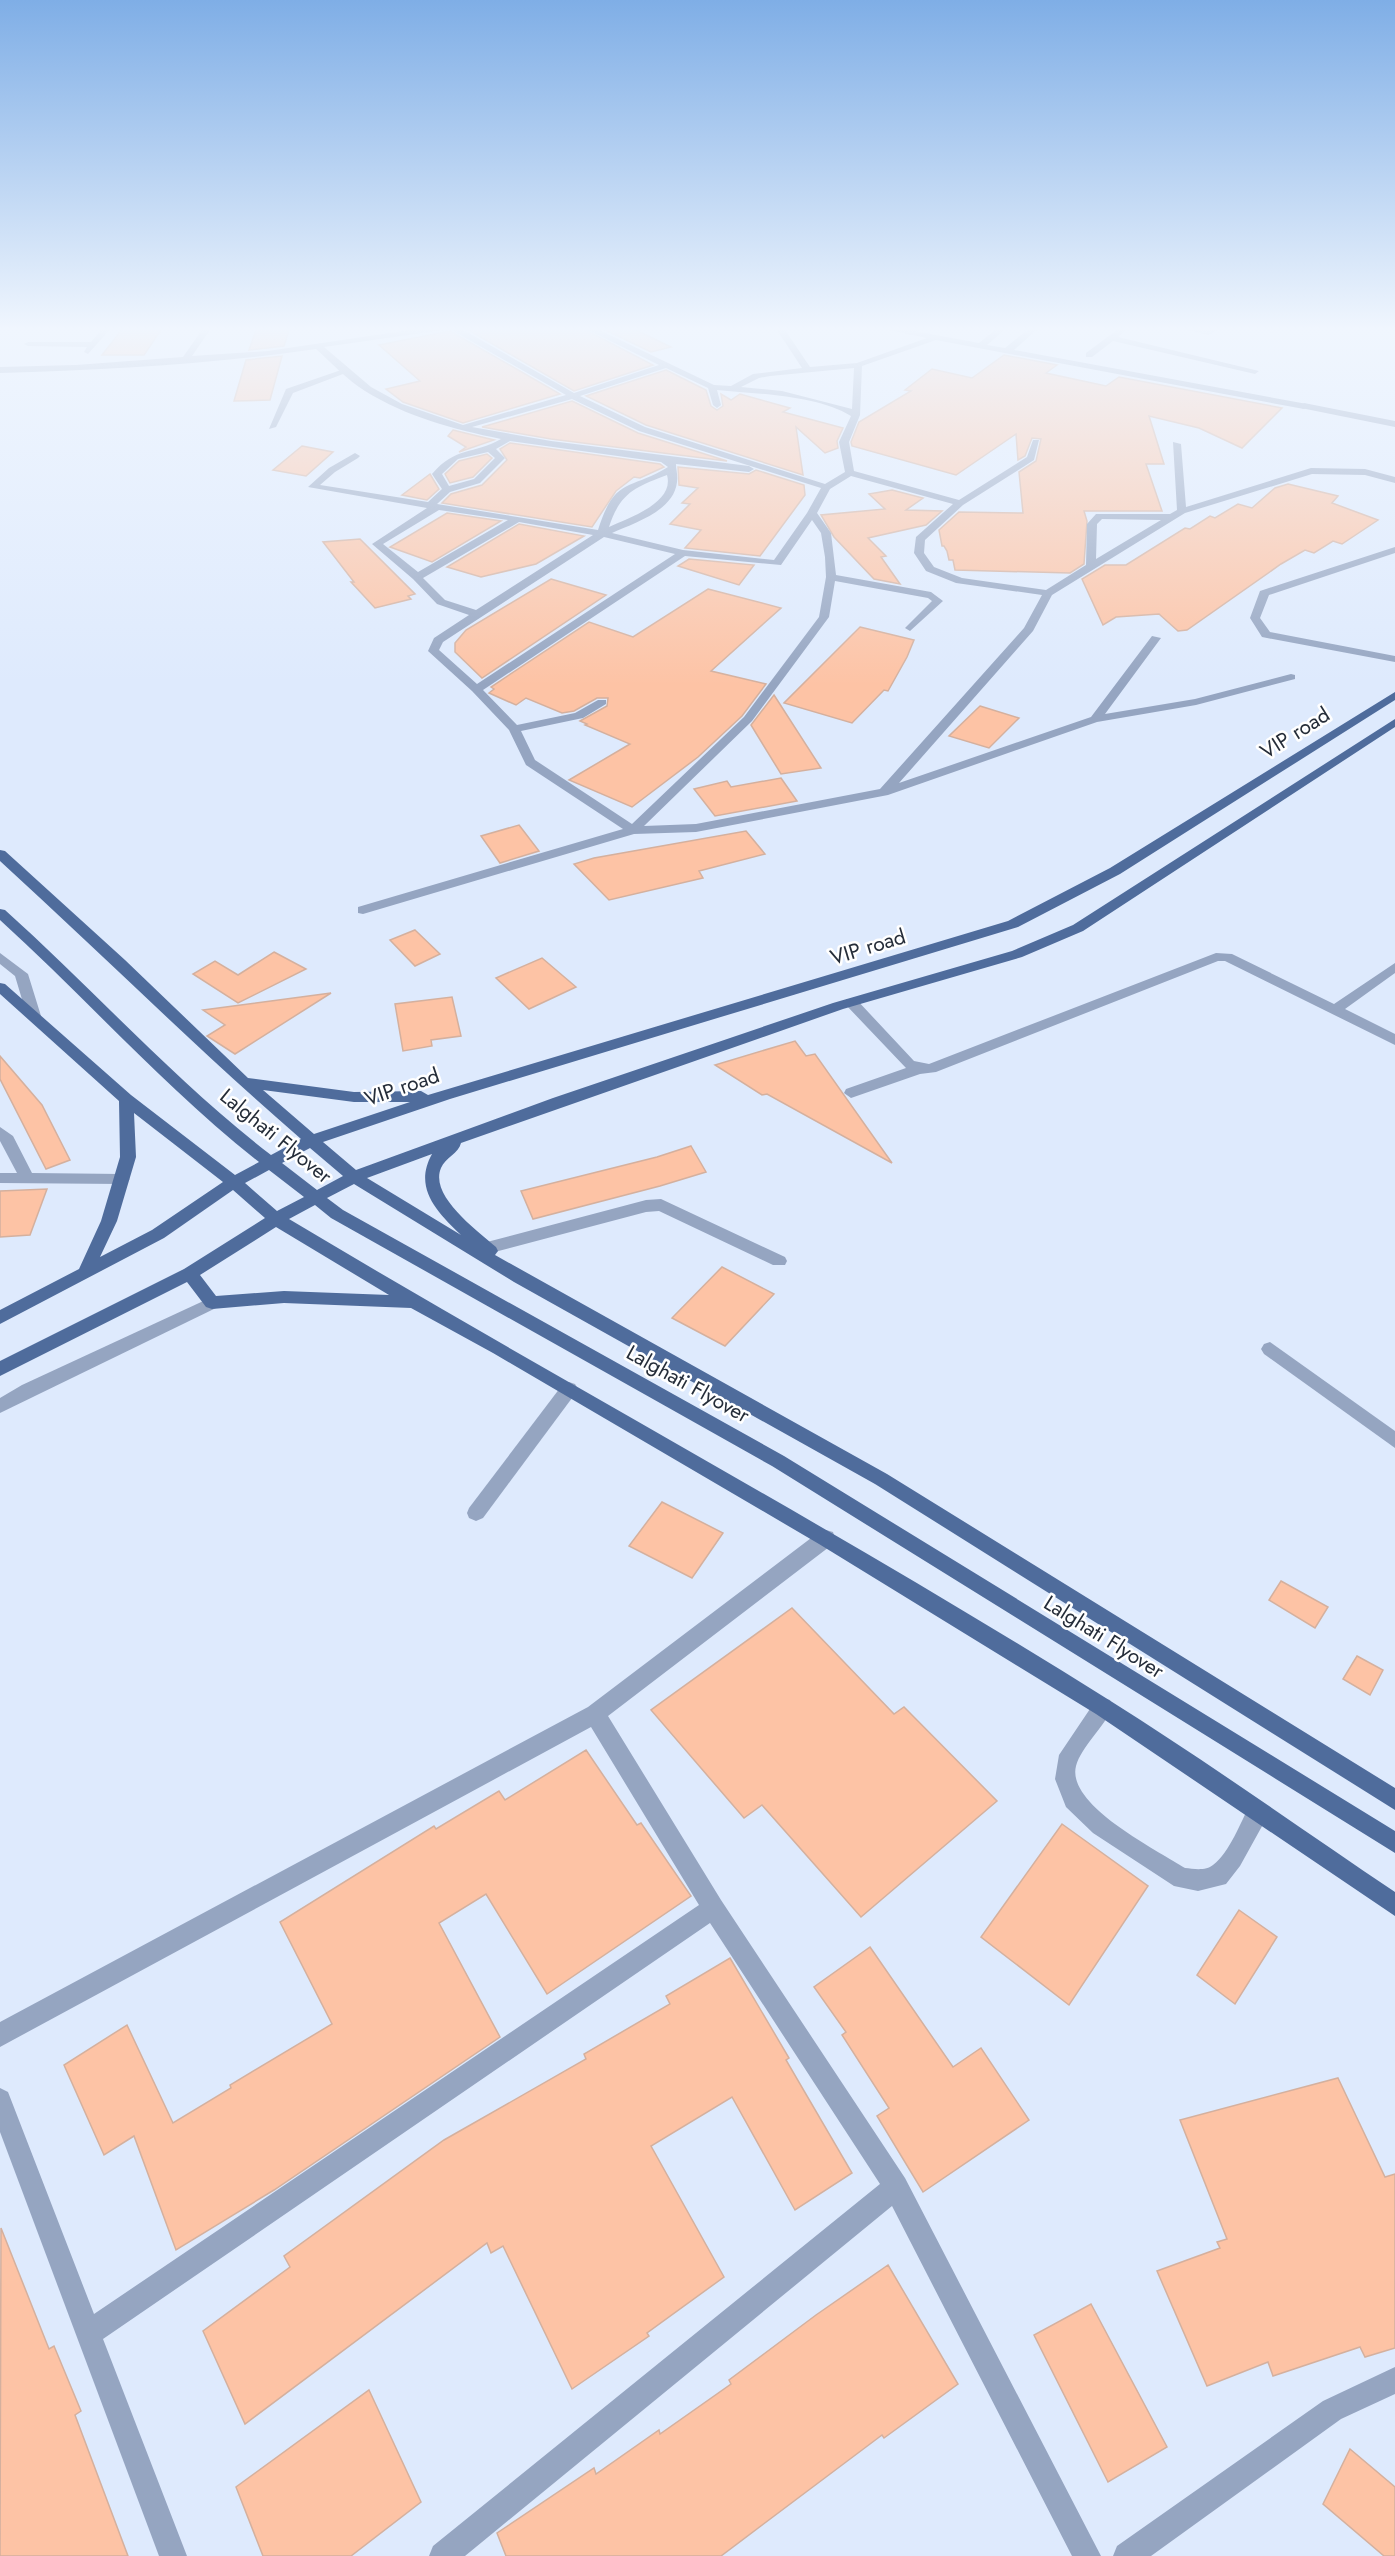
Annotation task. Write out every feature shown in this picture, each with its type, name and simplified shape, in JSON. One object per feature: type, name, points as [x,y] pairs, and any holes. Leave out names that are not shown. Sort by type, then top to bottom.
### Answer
[{"type":"main road","name":"VIP road","points":[[0,1318],[158,1234],[234,1182],[310,1141],[445,1095],[1013,924],[1073,895],[1115,871],[1395,695]]},
{"type":"main road","points":[[0,1369],[190,1273],[276,1219],[354,1176],[558,1102],[851,1002],[1017,954],[1078,928],[1395,722]]},
{"type":"main road","points":[[0,854],[120,963],[244,1082],[310,1141],[354,1176],[520,1278],[881,1479],[1395,1800]]},
{"type":"main road","name":"Lalghati Flyover","points":[[0,913],[227,1129],[337,1214],[778,1461],[1395,1843]]},
{"type":"main road","points":[[0,987],[126,1099],[234,1182],[276,1219],[414,1302],[569,1389],[826,1539],[1104,1707],[1395,1905]]},
{"type":"main road","points":[[244,1082],[320,1096],[372,1100],[445,1095]]},
{"type":"main road","points":[[85,1273],[109,1221],[128,1157],[126,1099]]},
{"type":"main road","points":[[520,1278],[436,1198],[431,1185],[432,1171],[440,1157],[452,1146],[558,1102]]},
{"type":"main road","points":[[190,1273],[212,1304],[284,1297],[414,1302]]},
{"type":"street","points":[[447,489],[437,474],[455,457],[495,446]]},
{"type":"street","points":[[572,446],[664,460],[783,472]]},
{"type":"street","points":[[699,446],[826,487]]},
{"type":"street","points":[[845,446],[850,473]]},
{"type":"street","points":[[1034,446],[1030,458],[960,503],[920,538],[919,553],[930,569],[960,581],[1048,593]]},
{"type":"street","points":[[1176,446],[1182,511]]},
{"type":"street","points":[[477,614],[441,602],[417,577],[377,544],[432,507],[447,489],[477,481],[500,458],[490,449]]},
{"type":"street","points":[[355,456],[332,470],[313,487],[602,534],[682,553],[777,563],[812,513],[826,487],[850,473],[960,503]]},
{"type":"street","points":[[602,534],[610,507],[626,487],[670,470],[674,466],[664,460]]},
{"type":"street","points":[[633,830],[530,762],[514,729],[476,689],[433,651],[438,640],[477,614],[602,534],[641,516],[667,498],[673,480],[670,470]]},
{"type":"street","points":[[884,792],[1029,629],[1048,593],[1182,511],[1311,471],[1365,472],[1395,480]]},
{"type":"street","points":[[633,830],[748,719],[824,617],[831,578],[826,533],[812,513]]},
{"type":"street","points":[[1091,567],[1092,524],[1100,516],[1172,518]]},
{"type":"street","points":[[417,577],[518,519]]},
{"type":"street","points":[[1395,550],[1264,593],[1255,618],[1266,635],[1395,659]]},
{"type":"street","points":[[476,689],[682,553]]},
{"type":"street","points":[[831,578],[931,595],[938,601],[910,628]]},
{"type":"street","points":[[1095,719],[1156,638]]},
{"type":"street","points":[[363,910],[633,830],[696,828],[884,792],[1095,719],[1196,702],[1291,677]]},
{"type":"street","points":[[514,729],[579,716],[602,702]]},
{"type":"street","points":[[0,957],[21,974],[34,1016]]},
{"type":"street","points":[[851,1093],[919,1069],[931,1069],[1216,957],[1237,960],[1394,1039]]},
{"type":"street","points":[[1336,1009],[1395,967]]},
{"type":"street","points":[[851,1002],[909,1064],[919,1069]]},
{"type":"street","points":[[0,1132],[8,1140],[27,1178]]},
{"type":"street","points":[[0,1178],[122,1179]]},
{"type":"street","points":[[487,1248],[646,1206],[661,1205],[779,1261]]},
{"type":"street","points":[[0,1406],[101,1354],[212,1304]]},
{"type":"street","points":[[1270,1349],[1395,1441]]},
{"type":"street","points":[[476,1513],[569,1389]]},
{"type":"street","points":[[0,2035],[596,1714],[826,1539]]},
{"type":"street","points":[[1104,1707],[1066,1762],[1065,1779],[1073,1800],[1101,1826],[1182,1878],[1198,1880],[1218,1876],[1232,1859],[1258,1812]]},
{"type":"street","points":[[596,1714],[713,1908],[896,2187],[1087,2556]]},
{"type":"street","points":[[89,2333],[713,1908]]},
{"type":"street","points":[[0,2100],[172,2556]]},
{"type":"street","points":[[442,2556],[896,2187]]},
{"type":"street","points":[[1127,2556],[1332,2410],[1395,2380]]},
{"type":"building","points":[[302,446],[333,452],[306,476],[273,470]]},
{"type":"building","points":[[465,446],[476,446],[459,452]]},
{"type":"building","points":[[505,446],[533,446],[660,464],[664,467],[640,478],[634,477],[616,491],[592,527],[442,503],[451,494],[482,485],[507,460],[500,449]]},
{"type":"building","points":[[609,446],[680,446],[727,461]]},
{"type":"building","points":[[713,446],[799,446],[803,475]]},
{"type":"building","points":[[818,446],[838,446],[838,448],[825,453]]},
{"type":"building","points":[[853,446],[998,446],[956,475]]},
{"type":"building","points":[[1017,446],[1029,446],[1025,456],[1018,460]]},
{"type":"building","points":[[1039,446],[1158,446],[1164,464],[1146,464],[1162,511],[1084,511],[1087,521],[1084,564],[1070,573],[955,570],[953,560],[949,560],[947,551],[942,546],[939,530],[959,512],[1023,513],[1019,472],[1036,461]]},
{"type":"building","points":[[487,454],[492,458],[473,477],[450,483],[445,474],[459,461]]},
{"type":"building","points":[[678,467],[749,474],[756,470],[804,485],[805,495],[760,556],[685,548],[701,530],[670,524],[690,504],[682,503],[698,488],[679,485]]},
{"type":"building","points":[[430,474],[439,489],[427,500],[402,495]]},
{"type":"building","points":[[1288,484],[1338,496],[1332,503],[1378,520],[1342,544],[1333,541],[1314,553],[1305,550],[1281,564],[1187,630],[1178,631],[1159,614],[1116,617],[1103,625],[1082,579],[1105,565],[1126,565],[1185,528],[1190,529],[1210,516],[1215,518],[1238,504],[1252,508],[1275,488]]},
{"type":"building","points":[[892,490],[923,498],[906,510],[942,511],[926,525],[868,538],[886,556],[881,557],[900,584],[874,579],[834,537],[821,515],[885,509],[869,494]]},
{"type":"building","points":[[447,513],[501,521],[432,562],[390,547]]},
{"type":"building","points":[[519,524],[584,536],[536,564],[481,577],[447,567]]},
{"type":"building","points":[[360,539],[415,594],[408,596],[411,599],[375,608],[351,582],[354,582],[323,542]]},
{"type":"building","points":[[689,559],[754,565],[739,585],[678,566]]},
{"type":"building","points":[[551,579],[606,595],[482,678],[455,652],[455,643],[466,630]]},
{"type":"building","points":[[708,589],[781,608],[711,671],[766,684],[742,716],[698,757],[632,807],[569,780],[630,744],[580,721],[607,706],[608,698],[597,698],[574,711],[562,713],[526,698],[516,705],[489,693],[494,689],[491,687],[589,622],[633,637]]},
{"type":"building","points":[[860,627],[914,640],[888,691],[884,690],[852,723],[784,703]]},
{"type":"building","points":[[774,695],[821,768],[781,774],[751,725]]},
{"type":"building","points":[[980,706],[1019,718],[989,748],[949,736]]},
{"type":"building","points":[[781,778],[797,801],[715,816],[694,789],[727,781],[731,787]]},
{"type":"building","points":[[519,825],[539,851],[500,863],[481,836]]},
{"type":"building","points":[[746,831],[765,854],[699,871],[703,878],[609,900],[574,864],[594,858]]},
{"type":"building","points":[[415,930],[440,954],[415,966],[390,940]]},
{"type":"building","points":[[274,952],[306,969],[238,1003],[193,974],[215,961],[238,975]]},
{"type":"building","points":[[542,958],[576,987],[529,1009],[496,978]]},
{"type":"building","points":[[331,993],[235,1054],[207,1036],[225,1025],[203,1010]]},
{"type":"building","points":[[452,997],[461,1036],[431,1040],[432,1046],[403,1051],[395,1004]]},
{"type":"building","points":[[795,1041],[806,1056],[815,1054],[892,1163],[767,1094],[762,1095],[715,1065]]},
{"type":"building","points":[[0,1056],[42,1105],[70,1160],[46,1169],[0,1079]]},
{"type":"building","points":[[691,1146],[706,1172],[660,1186],[533,1219],[521,1191],[657,1157]]},
{"type":"building","points":[[47,1189],[30,1235],[0,1237],[0,1191]]},
{"type":"building","points":[[722,1267],[774,1294],[725,1346],[672,1318]]},
{"type":"building","points":[[662,1502],[723,1533],[692,1578],[629,1546]]},
{"type":"building","points":[[1281,1581],[1328,1607],[1315,1628],[1269,1600]]},
{"type":"building","points":[[792,1608],[894,1714],[904,1707],[997,1801],[861,1917],[762,1805],[744,1818],[651,1710]]},
{"type":"building","points":[[1357,1656],[1383,1670],[1370,1695],[1343,1679]]},
{"type":"building","points":[[586,1750],[637,1825],[641,1823],[691,1896],[547,1994],[486,1894],[439,1923],[500,2037],[274,2190],[176,2250],[134,2136],[104,2155],[64,2065],[127,2025],[173,2123],[231,2088],[230,2085],[332,2024],[280,1922],[434,1826],[436,1829],[499,1791],[505,1800]]},
{"type":"building","points":[[1062,1824],[1148,1886],[1069,2005],[981,1937]]},
{"type":"building","points":[[1239,1910],[1277,1937],[1235,2004],[1197,1975]]},
{"type":"building","points":[[870,1947],[953,2067],[981,2048],[1029,2120],[923,2192],[877,2116],[889,2108],[842,2035],[846,2032],[814,1987]]},
{"type":"building","points":[[730,1958],[789,2058],[786,2060],[852,2173],[795,2210],[732,2097],[651,2146],[724,2277],[647,2333],[649,2336],[572,2389],[503,2246],[491,2253],[487,2243],[245,2424],[203,2331],[290,2267],[284,2256],[444,2140],[586,2059],[584,2054],[670,2004],[666,1996]]},
{"type":"building","points":[[1338,2078],[1385,2177],[1395,2174],[1395,2348],[1365,2357],[1360,2347],[1273,2376],[1268,2362],[1207,2386],[1157,2271],[1220,2248],[1217,2242],[1227,2239],[1180,2120]]},
{"type":"building","points":[[1,2228],[49,2349],[54,2346],[81,2411],[75,2415],[128,2556],[0,2556]]},
{"type":"building","points":[[888,2265],[958,2384],[884,2438],[882,2435],[721,2556],[506,2556],[497,2533],[594,2468],[596,2474],[659,2430],[660,2434],[731,2384],[729,2380],[816,2315]]},
{"type":"building","points":[[1091,2304],[1167,2447],[1108,2482],[1034,2335]]},
{"type":"building","points":[[369,2390],[421,2502],[351,2556],[263,2556],[236,2487]]},
{"type":"building","points":[[1350,2449],[1395,2487],[1395,2556],[1384,2556],[1323,2504]]}]
